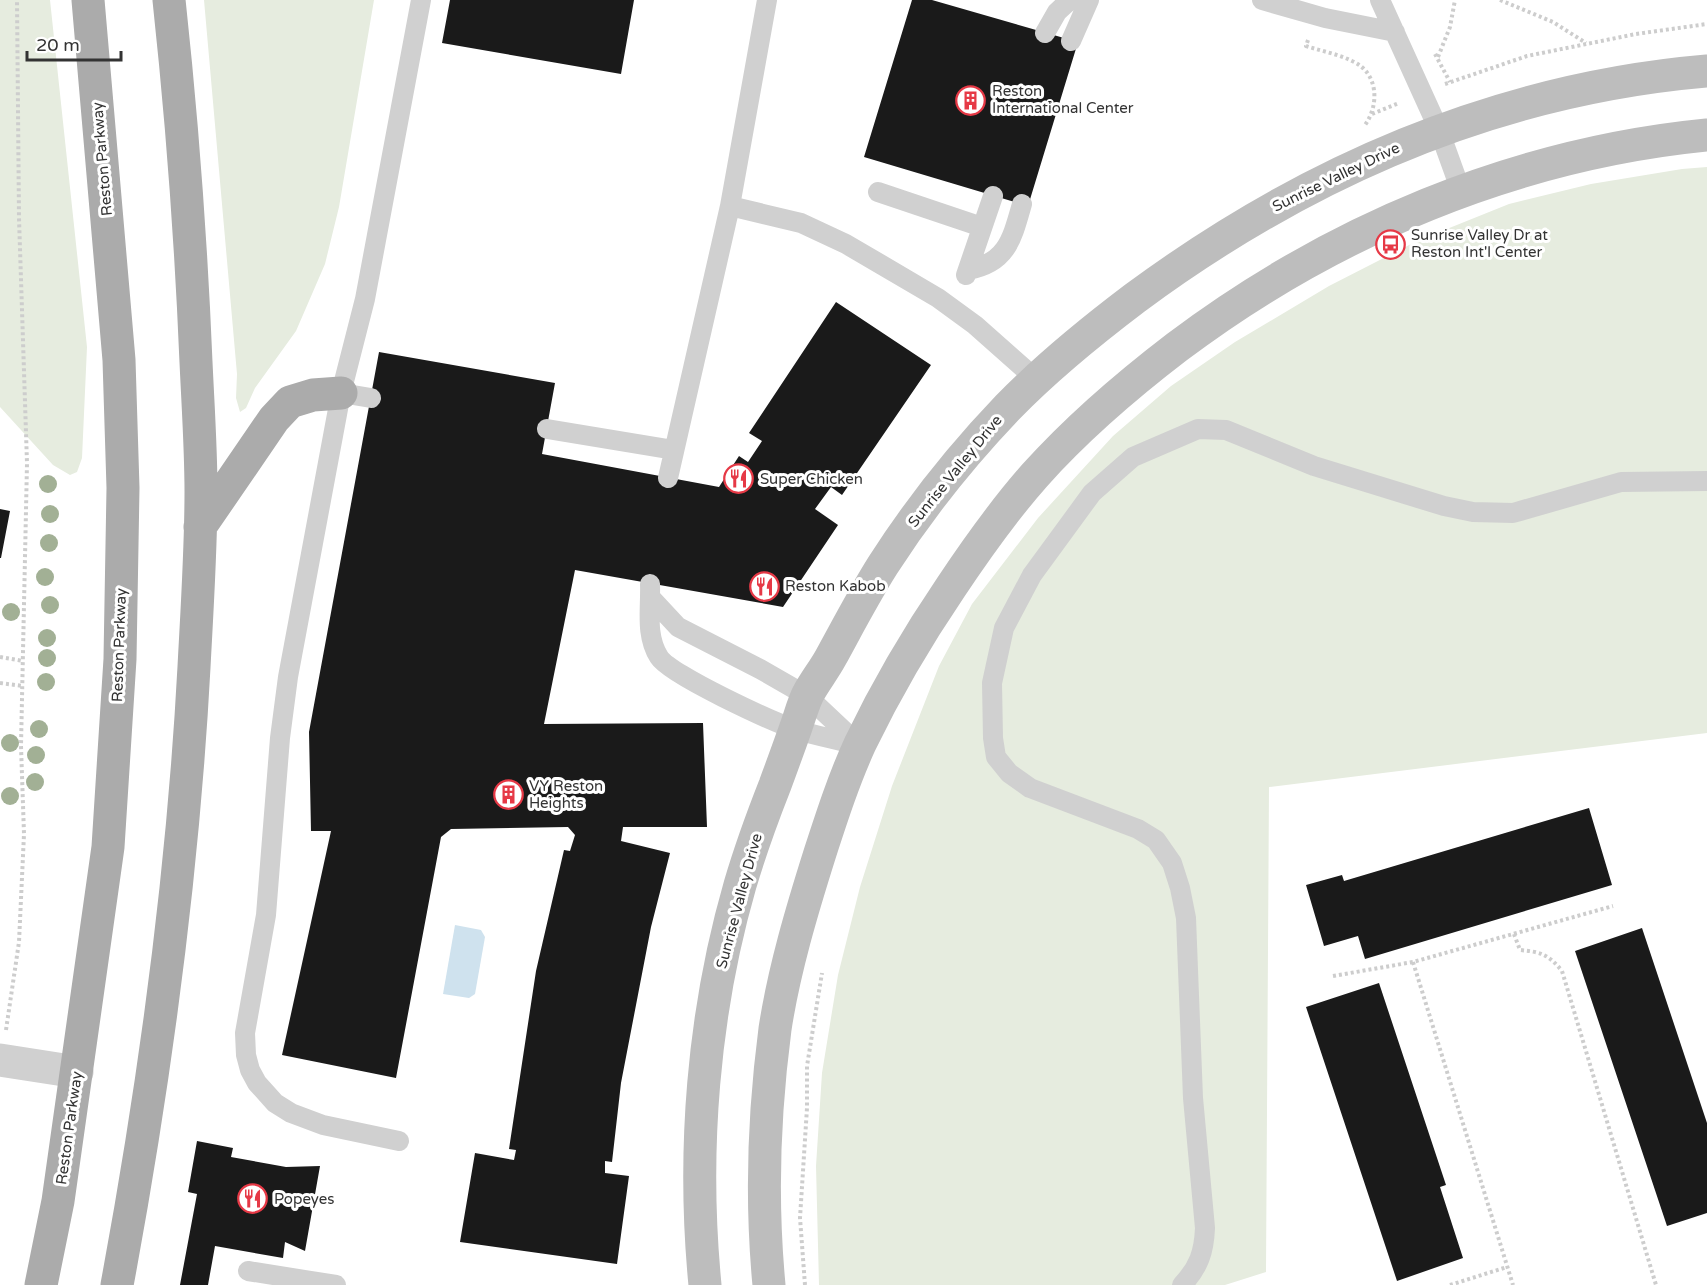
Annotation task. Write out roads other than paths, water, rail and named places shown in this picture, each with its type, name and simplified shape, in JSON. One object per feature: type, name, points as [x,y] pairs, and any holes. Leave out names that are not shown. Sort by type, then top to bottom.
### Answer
[{"type":"main road","name":"Reston Parkway","points":[[41,1285],[58,1201],[108,847],[120,659],[123,488],[119,360],[88,0]]},
{"type":"main road","points":[[117,1285],[151,1074],[176,897],[190,743],[200,527],[200,439],[193,288],[179,93],[169,0]]},
{"type":"main road","name":"Sunrise Valley Drive","points":[[705,1285],[700,1152],[705,1071],[711,1017],[725,944],[740,884],[807,696],[829,662],[868,588],[903,535],[950,474],[1006,409],[1036,379],[1098,327],[1163,277],[1264,211],[1330,177],[1439,130],[1514,107],[1593,87],[1707,71]]},
{"type":"main road","points":[[769,1285],[765,1182],[769,1088],[776,1027],[802,913],[839,797],[860,746],[916,641],[981,541],[1025,486],[1073,435],[1162,359],[1252,294],[1344,242],[1410,211],[1504,176],[1567,159],[1652,142],[1707,135]]},
{"type":"main road","points":[[200,527],[274,418],[290,402],[313,395],[356,395]]},
{"type":"street","points":[[0,1060],[76,1072]]},
{"type":"lane","points":[[399,1141],[323,1125],[291,1113],[275,1103],[257,1083],[250,1070],[246,1055],[245,1032],[266,915],[280,738],[288,677],[356,395],[365,299],[421,0]]},
{"type":"lane","points":[[668,478],[730,206],[768,0]]},
{"type":"lane","points":[[1045,33],[1057,12],[1070,0]]},
{"type":"lane","points":[[1071,40],[1089,0]]},
{"type":"lane","points":[[1263,0],[1345,23],[1395,32]]},
{"type":"lane","points":[[1380,0],[1439,130],[1461,191]]},
{"type":"lane","points":[[878,192],[982,227]]},
{"type":"lane","points":[[993,196],[967,272],[990,264],[1004,252],[1022,204]]},
{"type":"lane","points":[[730,206],[801,223],[846,244],[938,298],[975,325],[1036,379]]},
{"type":"lane","points":[[547,429],[674,450]]},
{"type":"lane","points":[[1182,1285],[1193,1274],[1204,1248],[1205,1228],[1193,1098],[1186,918],[1180,888],[1172,863],[1156,840],[1138,829],[1030,788],[1009,773],[996,757],[993,738],[992,683],[1004,628],[1032,575],[1092,493],[1133,457],[1198,429],[1226,430],[1314,466],[1444,506],[1473,512],[1513,513],[1621,482],[1707,481]]},
{"type":"lane","points":[[651,591],[678,627],[807,696],[860,746],[795,729],[672,670],[660,659],[652,640],[651,591]]},
{"type":"lane","points":[[248,1271],[336,1285]]},
{"type":"water","points":[[455,925],[481,930],[485,937],[475,994],[469,998],[443,994]]},
{"type":"place","name":"Reston International Center","points":[[971,100]]},
{"type":"place","name":"Sunrise Valley Dr at Reston Int'l Center","points":[[1390,244]]},
{"type":"place","name":"Super Chicken","points":[[739,479]]},
{"type":"place","name":"Reston Kabob","points":[[764,586]]},
{"type":"place","name":"VY Reston Heights","points":[[508,795]]},
{"type":"place","name":"Popeyes","points":[[253,1199]]}]
